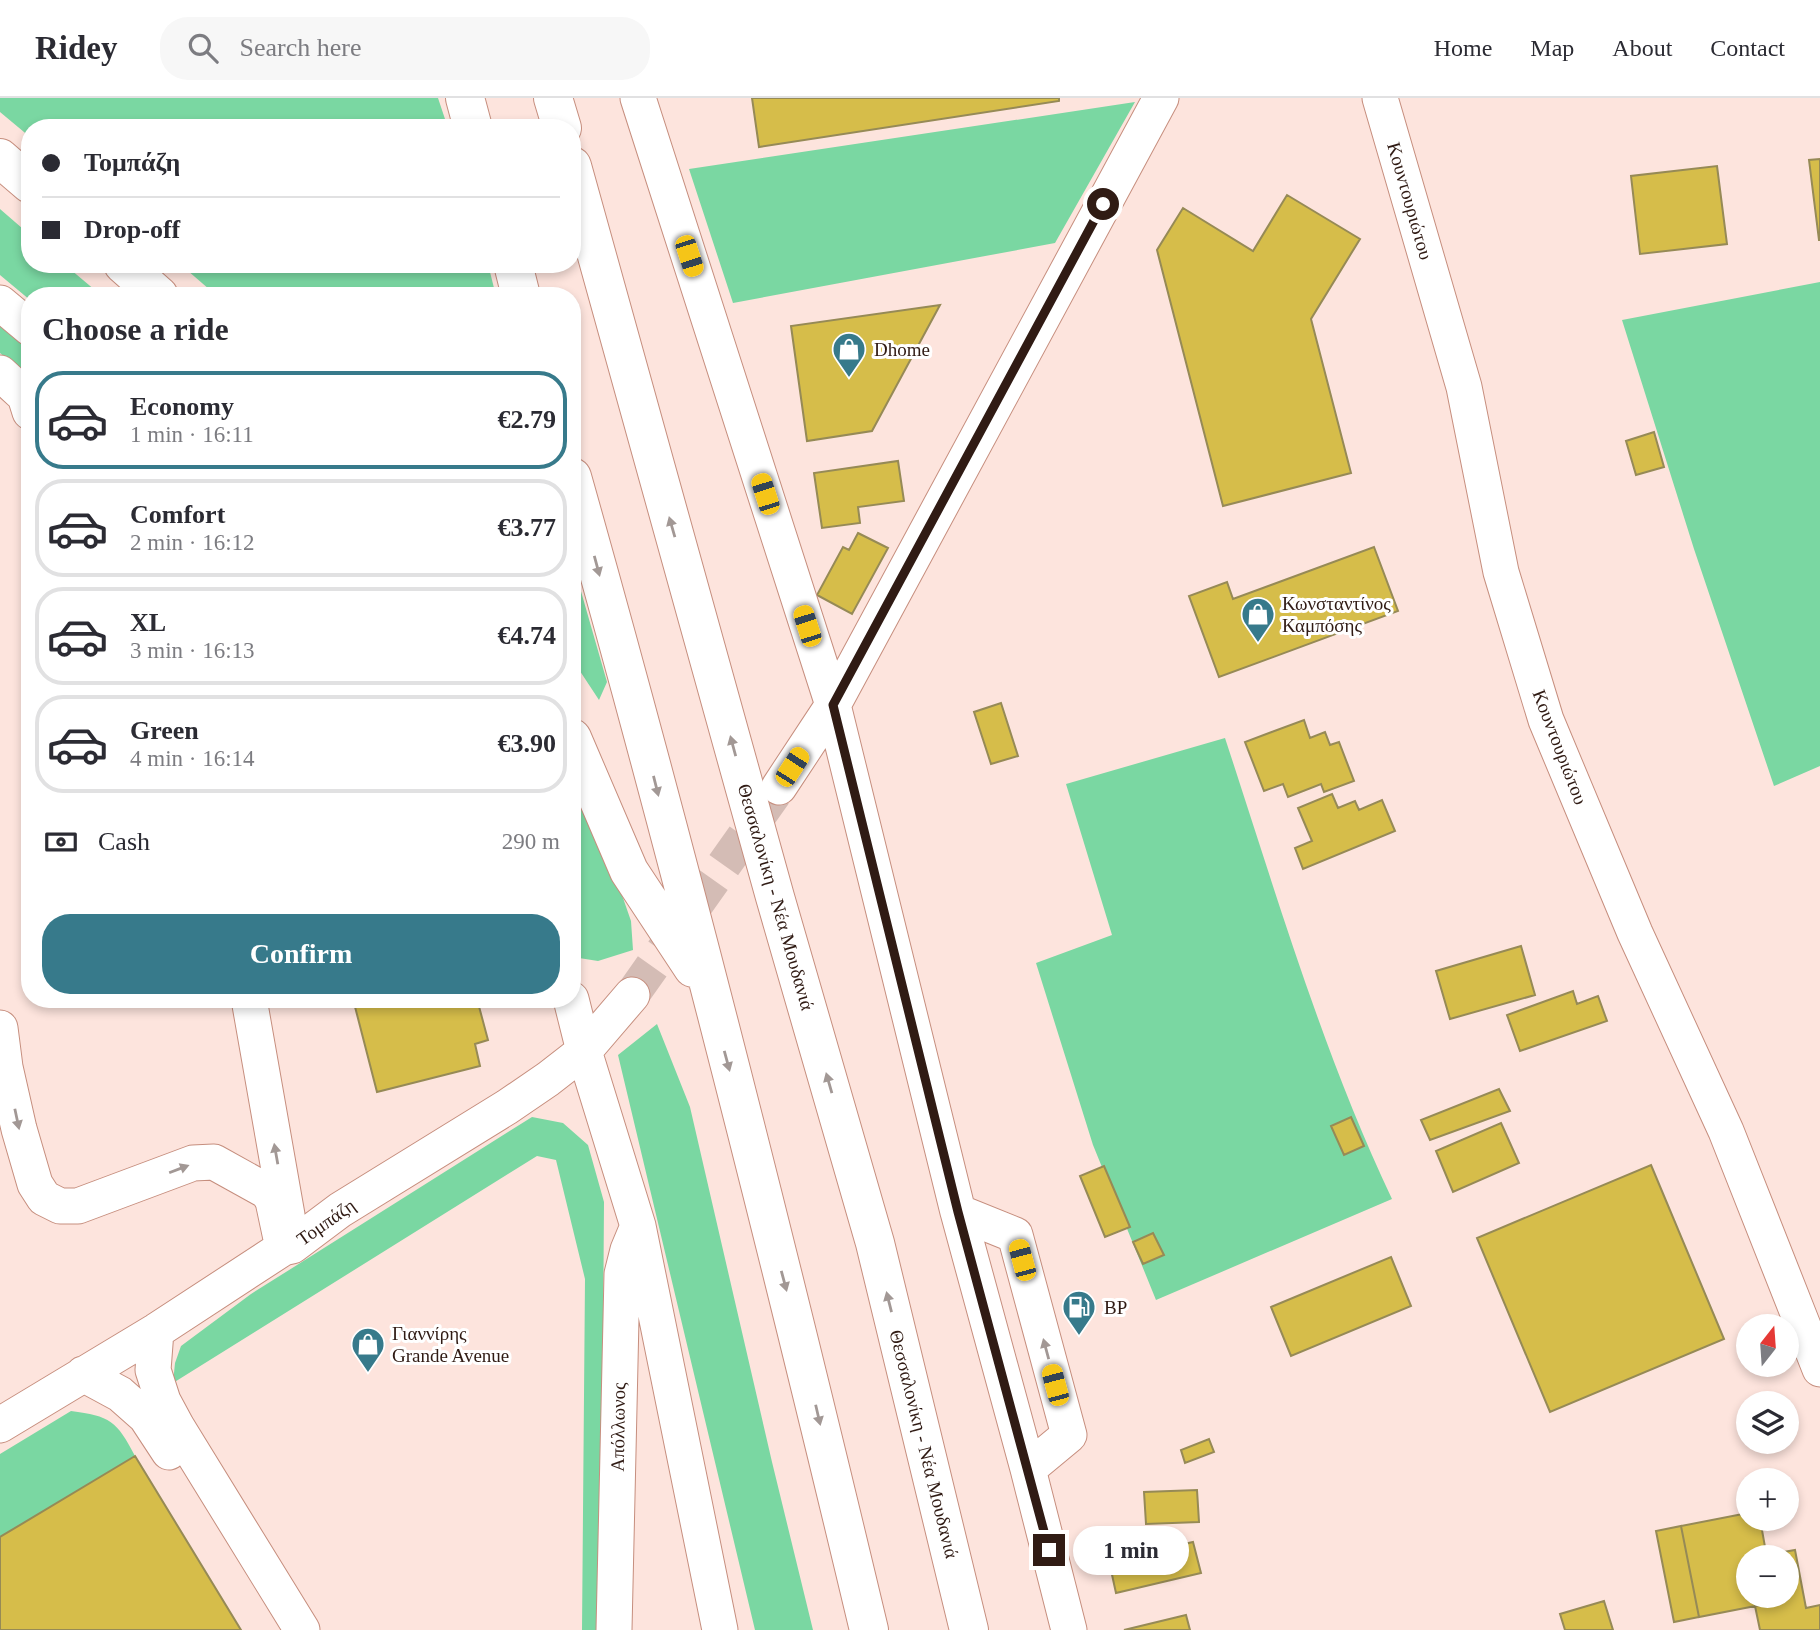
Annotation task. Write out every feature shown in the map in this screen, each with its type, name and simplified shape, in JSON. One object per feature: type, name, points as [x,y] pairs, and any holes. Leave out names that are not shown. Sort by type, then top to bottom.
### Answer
[{"type":"highway","points":[[465,98],[471,119]]},
{"type":"highway","points":[[554,98],[560,119]]},
{"type":"highway","points":[[0,158],[21,176]]},
{"type":"highway","name":"Θεσσαλονίκη - Νέα Μουδανιά","points":[[581,198],[775,897],[875,1243],[969,1630]]},
{"type":"highway","points":[[132,273],[149,287]]},
{"type":"highway","points":[[581,509],[637,711],[802,1349],[869,1630]]},
{"type":"highway","points":[[581,759],[629,871],[710,995]]},
{"type":"street","points":[[638,98],[833,705],[958,1212],[1069,1630]]},
{"type":"street","points":[[779,788],[833,705],[1161,98]]},
{"type":"street","name":"Κουντουριώτου","points":[[1380,98],[1464,387],[1501,572],[1546,720],[1635,933],[1727,1131],[1820,1369]]},
{"type":"street","points":[[0,303],[21,320]]},
{"type":"street","points":[[0,373],[21,392]]},
{"type":"street","name":"Τομπάζη","points":[[1,1419],[156,1331],[288,1247],[340,1210],[507,1107],[584,1051],[632,995]]},
{"type":"street","points":[[250,1008],[288,1247]]},
{"type":"street","points":[[573,1008],[638,1226],[720,1630]]},
{"type":"street","points":[[0,1028],[5,1067],[19,1129],[35,1184],[44,1198],[60,1206],[78,1206],[194,1163],[214,1162],[268,1192],[288,1247]]},
{"type":"street","points":[[958,1212],[1015,1235],[1069,1435],[1028,1469]]},
{"type":"street","name":"Απόλλωνος","points":[[614,1630],[622,1274],[638,1226]]},
{"type":"street","points":[[156,1331],[153,1370],[163,1401],[302,1630]]},
{"type":"street","points":[[83,1374],[120,1394],[146,1417],[282,1630]]},
{"type":"green space","points":[[0,98],[438,98],[445,119],[21,119],[21,130],[0,112]]},
{"type":"green space","points":[[1135,102],[1055,243],[733,303],[689,169]]},
{"type":"green space","points":[[0,209],[21,227],[21,273],[75,273],[91,287],[21,287],[21,292],[0,275]]},
{"type":"green space","points":[[190,273],[490,273],[494,287],[207,287]]},
{"type":"green space","points":[[1820,282],[1820,766],[1774,786],[1694,549],[1622,320]]},
{"type":"green space","points":[[0,322],[21,340],[21,371],[0,353]]},
{"type":"green space","points":[[581,591],[607,682],[599,700],[581,673]]},
{"type":"green space","points":[[1225,738],[1322,1029],[1392,1199],[1156,1300],[1093,1145],[1036,963],[1112,935],[1066,784]]},
{"type":"green space","points":[[581,801],[615,875],[631,921],[633,950],[598,961],[581,958]]},
{"type":"green space","points":[[657,1024],[690,1107],[813,1630],[755,1630],[618,1055]]},
{"type":"green space","points":[[532,1117],[563,1123],[588,1145],[604,1202],[601,1630],[582,1630],[585,1279],[556,1160],[537,1156],[173,1383],[175,1363],[181,1346],[251,1294]]},
{"type":"green space","points":[[71,1411],[95,1415],[111,1422],[123,1435],[135,1456],[0,1537],[0,1454]]},
{"type":"building","points":[[752,98],[1059,98],[1059,101],[759,147]]},
{"type":"building","points":[[1820,159],[1820,240],[1819,240],[1809,160]]},
{"type":"building","points":[[1717,166],[1727,244],[1640,254],[1631,176]]},
{"type":"building","points":[[1287,195],[1360,239],[1311,319],[1351,473],[1223,506],[1157,250],[1183,208],[1253,251]]},
{"type":"building","name":"Dhome","points":[[940,305],[872,431],[807,441],[791,326]]},
{"type":"building","points":[[1654,432],[1664,467],[1636,475],[1626,441]]},
{"type":"building","points":[[898,461],[904,501],[858,507],[860,523],[822,528],[814,473]]},
{"type":"building","points":[[858,533],[888,548],[852,614],[817,595],[843,547],[849,550]]},
{"type":"building","name":"Κωνσταντίνος Καμπόσης","points":[[1374,547],[1398,611],[1219,677],[1189,596],[1227,582],[1233,599]]},
{"type":"building","points":[[1001,703],[1018,756],[991,764],[974,712]]},
{"type":"building","points":[[1304,720],[1310,738],[1325,732],[1330,745],[1339,742],[1354,781],[1324,792],[1321,784],[1288,797],[1283,784],[1264,791],[1245,742]]},
{"type":"building","points":[[1332,794],[1338,808],[1355,801],[1359,810],[1382,800],[1395,831],[1303,869],[1295,848],[1312,841],[1298,808]]},
{"type":"building","points":[[1521,946],[1535,995],[1450,1019],[1436,971]]},
{"type":"building","points":[[1573,991],[1577,1004],[1598,996],[1607,1021],[1520,1051],[1507,1015]]},
{"type":"building","points":[[355,1008],[479,1008],[488,1040],[475,1044],[480,1066],[377,1092]]},
{"type":"building","points":[[1499,1089],[1510,1111],[1430,1140],[1421,1120]]},
{"type":"building","points":[[1351,1117],[1364,1146],[1344,1155],[1331,1126]]},
{"type":"building","points":[[1501,1123],[1519,1163],[1453,1192],[1436,1151]]},
{"type":"building","points":[[1651,1165],[1724,1339],[1550,1412],[1477,1238]]},
{"type":"building","points":[[1104,1166],[1130,1227],[1105,1237],[1080,1176]]},
{"type":"building","points":[[1153,1233],[1164,1255],[1143,1264],[1133,1242]]},
{"type":"building","points":[[1391,1257],[1411,1306],[1291,1356],[1271,1307]]},
{"type":"building","points":[[1209,1439],[1214,1452],[1185,1463],[1181,1450]]},
{"type":"building","points":[[135,1456],[241,1630],[0,1630],[0,1537]]},
{"type":"building","points":[[1197,1490],[1199,1522],[1146,1524],[1144,1492]]},
{"type":"building","points":[[1736,1515],[1736,1531],[1762,1531],[1765,1545],[1736,1545],[1736,1608],[1745,1608],[1699,1617],[1681,1526]]},
{"type":"building","points":[[1681,1526],[1699,1617],[1674,1622],[1656,1531]]},
{"type":"building","points":[[1193,1542],[1201,1573],[1116,1593],[1109,1561]]},
{"type":"building","points":[[1799,1571],[1806,1608],[1820,1605],[1820,1630],[1760,1630],[1755,1608],[1799,1608]]},
{"type":"building","points":[[1604,1601],[1613,1630],[1565,1630],[1560,1614]]},
{"type":"building","points":[[1186,1615],[1190,1630],[1124,1630]]},
{"type":"tunnel","points":[[632,995],[779,787]]},
{"type":"place","name":"Dhome","points":[[849,379]]},
{"type":"place","name":"Κωνσταντίνος Καμπόσης","points":[[1258,644]]},
{"type":"place","name":"BP","points":[[1079,1337]]},
{"type":"place","name":"Γιαννίρης Grande Avenue","points":[[368,1374]]},
{"type":"route","points":[[1049,1550],[958,1212],[833,705],[1103,204]]}]
